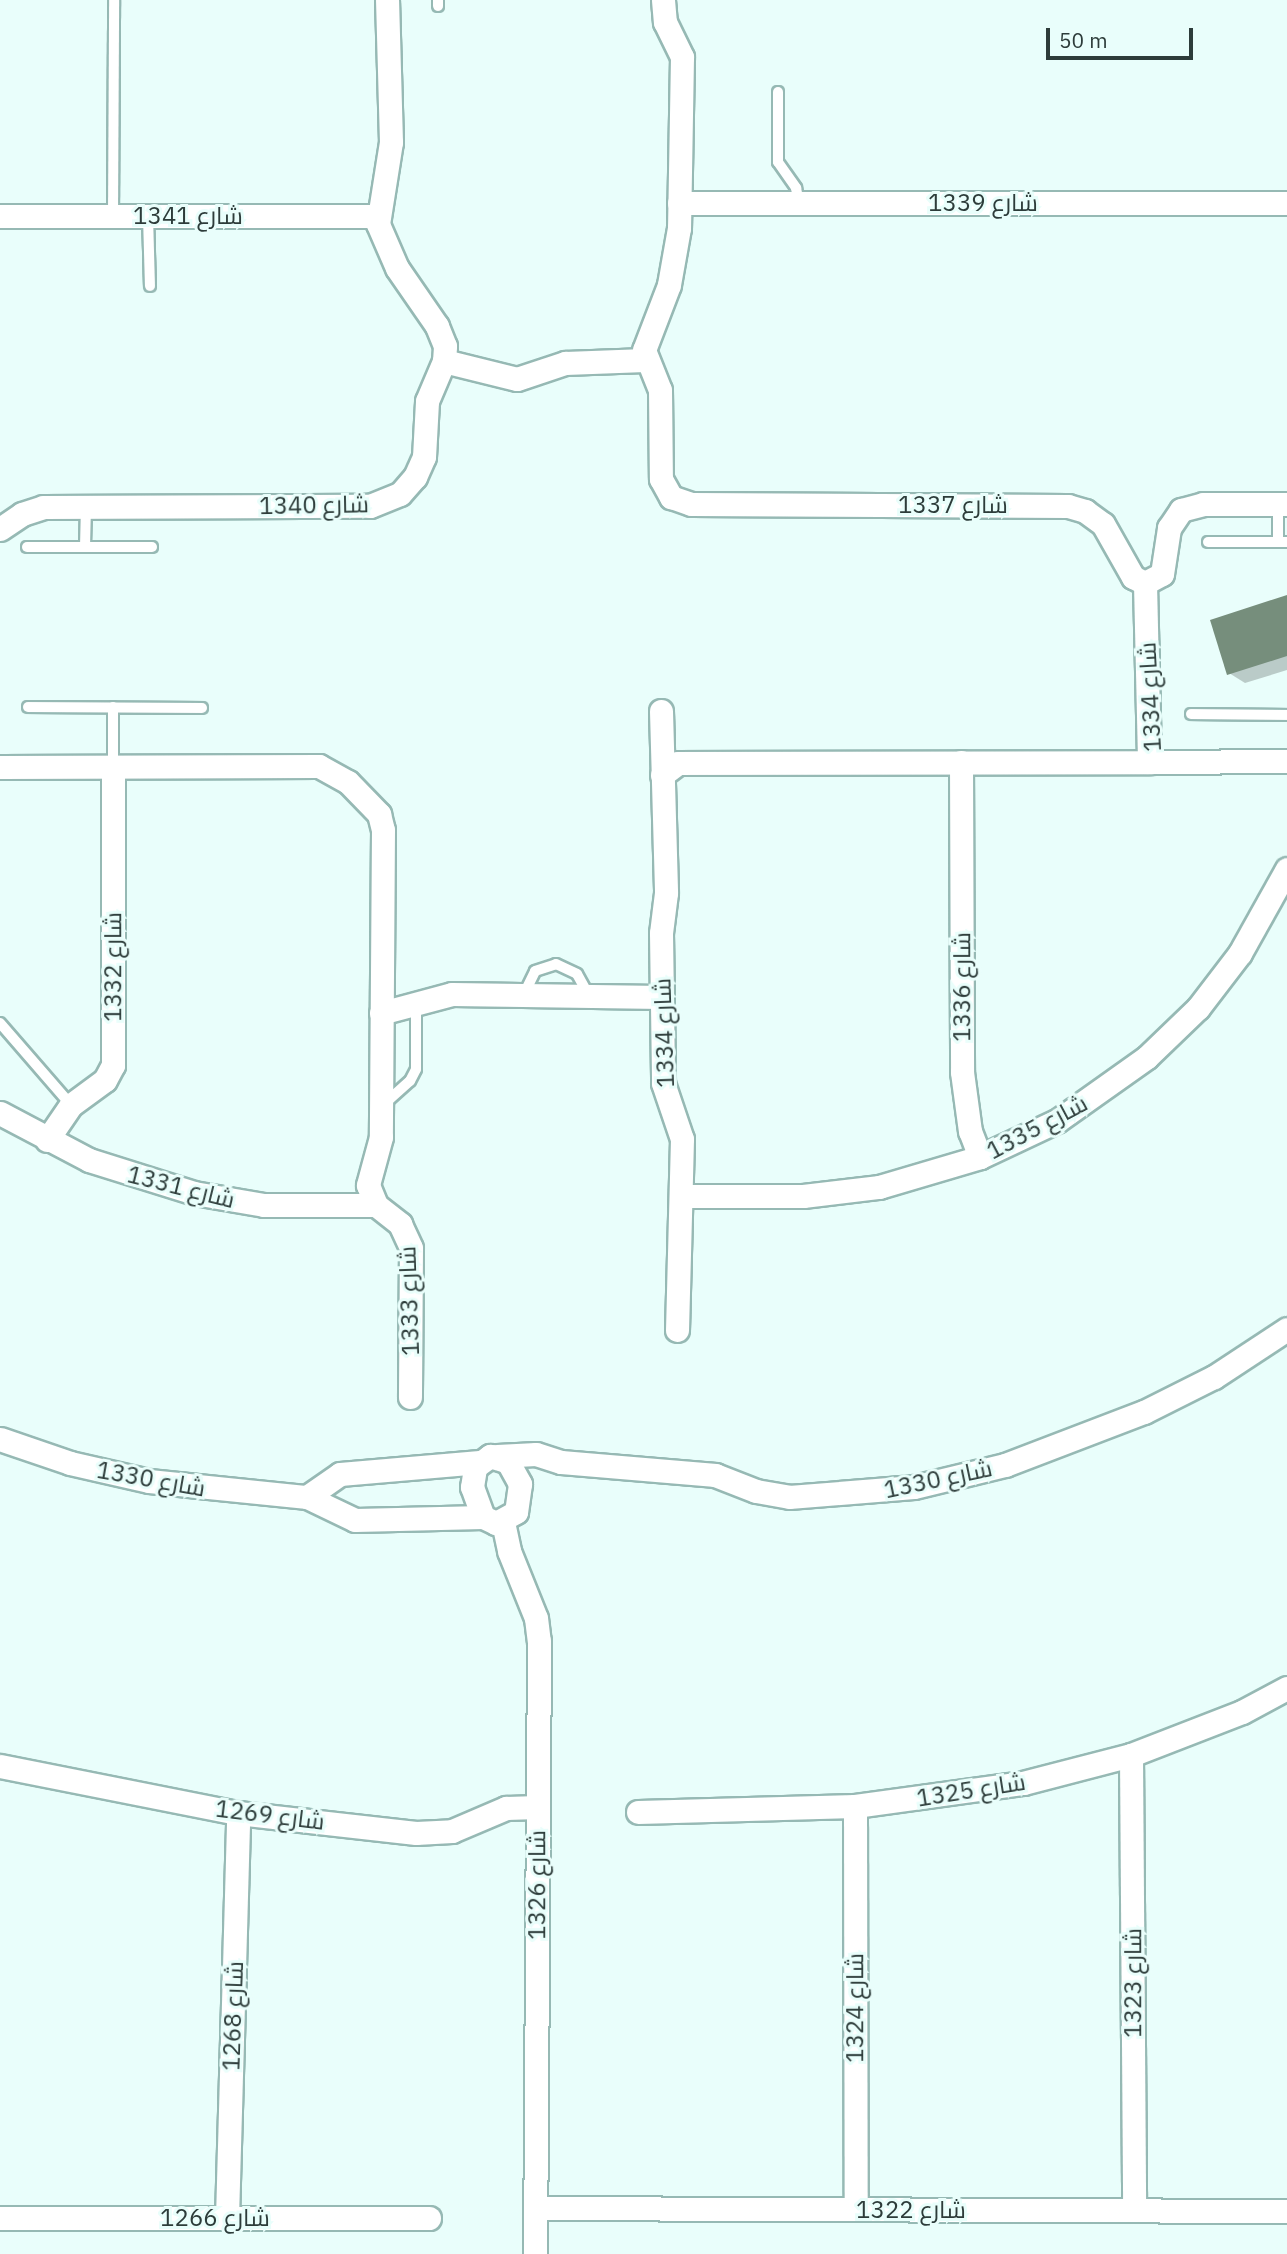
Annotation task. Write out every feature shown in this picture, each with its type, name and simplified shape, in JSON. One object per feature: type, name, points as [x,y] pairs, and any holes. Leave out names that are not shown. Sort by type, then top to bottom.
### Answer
[{"type":"street","points":[[387,0],[391,154],[377,216],[397,268],[441,332],[444,361],[517,379],[565,363],[645,360],[646,340],[674,265],[679,203],[682,57],[665,22],[663,0]]},
{"type":"street","name":"شارع 1339","points":[[679,203],[1287,203]]},
{"type":"street","name":"شارع 1341","points":[[0,216],[377,216]]},
{"type":"street","name":"شارع 1337","points":[[645,360],[660,390],[661,479],[666,492],[677,501],[1068,506],[1085,511],[1103,524],[1133,577],[1145,583]]},
{"type":"street","name":"شارع 1340","points":[[0,529],[36,508],[359,506],[391,500],[408,486],[421,468],[426,401],[444,361]]},
{"type":"street","points":[[1145,583],[1162,574],[1169,528],[1181,510],[1203,504],[1283,504]]},
{"type":"street","name":"شارع 1334","points":[[1145,583],[1149,762],[1287,761]]},
{"type":"street","name":"شارع 1334","points":[[661,711],[666,893],[662,997],[663,1083],[681,1131],[682,1196],[677,1330]]},
{"type":"street","name":"شارع 1336","points":[[961,762],[962,1072],[970,1131],[981,1157]]},
{"type":"street","points":[[662,775],[678,763],[1149,762]]},
{"type":"street","points":[[0,767],[319,766],[358,789],[379,814],[383,830],[380,1144],[369,1177],[376,1205]]},
{"type":"street","name":"شارع 1332","points":[[47,1140],[71,1105],[105,1080],[113,1065],[113,767]]},
{"type":"street","name":"شارع 1335","points":[[682,1196],[841,1193],[916,1178],[981,1157],[1089,1100],[1173,1033],[1240,953],[1287,869]]},
{"type":"street","points":[[381,1013],[416,1006],[442,995],[588,994],[662,997]]},
{"type":"street","name":"شارع 1331","points":[[0,1113],[47,1140],[124,1173],[217,1198],[300,1207],[376,1205]]},
{"type":"street","name":"شارع 1333","points":[[376,1205],[400,1224],[411,1248],[410,1397]]},
{"type":"street","name":"شارع 1330","points":[[307,1497],[327,1480],[347,1473],[536,1454],[561,1462],[715,1475],[757,1491],[789,1497],[915,1487],[1005,1465],[1144,1412],[1214,1377],[1287,1329]]},
{"type":"street","name":"شارع 1330","points":[[0,1439],[71,1463],[149,1481],[307,1497],[355,1520],[493,1520]]},
{"type":"street","points":[[521,1489],[513,1468],[488,1459],[472,1487],[493,1520],[516,1512],[521,1489],[534,1475],[561,1462]]},
{"type":"street","name":"شارع 1326","points":[[493,1520],[538,1630],[535,2254]]},
{"type":"street","name":"شارع 1325","points":[[638,1812],[855,1806],[1023,1783],[1131,1755],[1242,1712],[1287,1688]]},
{"type":"street","name":"شارع 1323","points":[[1131,1755],[1134,2210]]},
{"type":"street","name":"شارع 1269","points":[[0,1766],[238,1813],[440,1833],[463,1828],[506,1808],[538,1807]]},
{"type":"street","name":"شارع 1324","points":[[855,1806],[856,2210]]},
{"type":"street","name":"شارع 1268","points":[[227,2218],[238,1813]]},
{"type":"street","name":"شارع 1322","points":[[535,2208],[1287,2211]]},
{"type":"street","name":"شارع 1266","points":[[0,2218],[429,2218]]},
{"type":"lane","points":[[113,216],[114,0]]},
{"type":"lane","points":[[778,92],[778,162],[796,188],[799,203]]},
{"type":"lane","points":[[148,216],[150,286]]},
{"type":"lane","points":[[1208,542],[1282,542],[1283,504]]},
{"type":"lane","points":[[85,547],[86,507]]},
{"type":"lane","points":[[27,547],[152,547]]},
{"type":"lane","points":[[29,707],[202,708]]},
{"type":"lane","points":[[113,707],[113,767]]},
{"type":"lane","points":[[1191,714],[1287,715]]},
{"type":"lane","points":[[381,1107],[414,1075],[416,1006]]},
{"type":"lane","points":[[0,1023],[71,1105]]},
{"type":"building","points":[[1287,595],[1287,656],[1227,675],[1210,620]]}]
